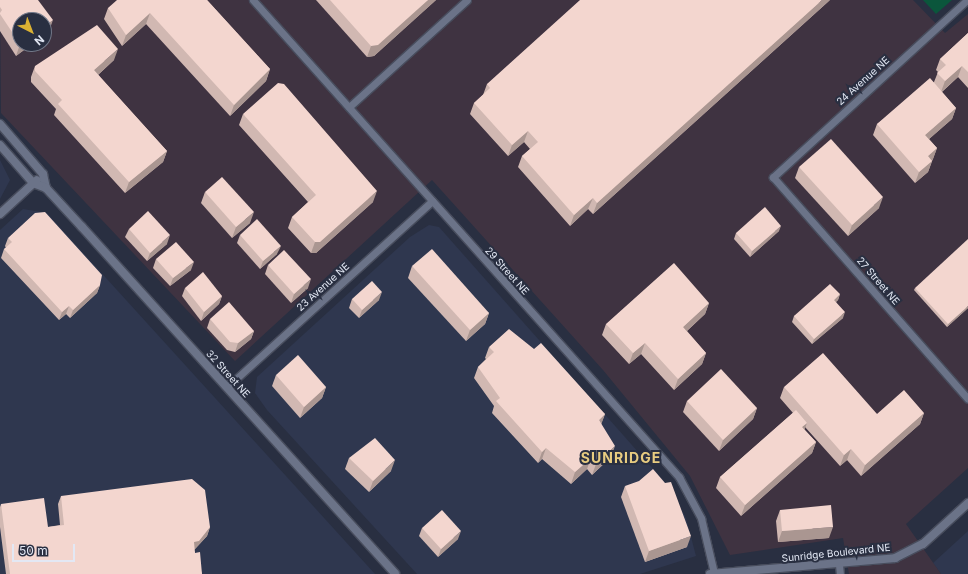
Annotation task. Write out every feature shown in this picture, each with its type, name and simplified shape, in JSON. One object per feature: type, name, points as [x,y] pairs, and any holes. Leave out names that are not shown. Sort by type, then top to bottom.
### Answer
[{"type":"street","name":"29 Street NE","points":[[253,0],[679,477],[701,518],[714,574]]},
{"type":"street","points":[[349,107],[467,0]]},
{"type":"street","name":"24 Avenue NE","points":[[773,177],[967,0]]},
{"type":"street","points":[[0,124],[43,174],[46,188]]},
{"type":"street","name":"32 Street NE","points":[[0,145],[33,183],[46,188],[395,574]]},
{"type":"street","points":[[0,214],[43,174]]},
{"type":"street","name":"27 Street NE","points":[[773,177],[968,399]]},
{"type":"street","name":"23 Avenue NE","points":[[227,387],[432,201]]},
{"type":"street","name":"Sunridge Boulevard NE","points":[[710,574],[839,565],[895,558],[908,552],[968,504]]},
{"type":"street","points":[[839,565],[840,574]]},
{"type":"shaded area","points":[[0,0],[913,0],[945,33],[968,14],[968,468],[906,524],[941,574],[849,574],[843,538],[730,555],[690,476],[603,370],[432,180],[235,361],[1,113]]},
{"type":"shaded area","points":[[0,160],[10,180],[0,199]]},
{"type":"shaded area","points":[[23,209],[47,213],[375,574],[0,574],[0,230]]},
{"type":"shaded area","points":[[429,225],[439,227],[670,488],[686,518],[696,556],[640,574],[417,574],[267,410],[255,393],[257,377],[410,237]]},
{"type":"shaded area","points":[[968,531],[968,574],[941,574],[933,563]]},
{"type":"green space","points":[[923,0],[952,0],[936,14]]},
{"type":"building","points":[[0,0],[38,0],[47,12],[12,12],[12,32],[0,14],[2,10],[0,7]]},
{"type":"building","points":[[117,0],[207,0],[270,69],[234,105],[150,13],[126,35],[108,8]]},
{"type":"building","points":[[330,0],[428,0],[378,45],[371,46]]},
{"type":"building","points":[[580,0],[822,0],[597,203],[593,198],[574,215],[522,156],[538,142],[528,131],[512,145],[474,103],[490,88],[487,84]]},
{"type":"building","points":[[97,25],[118,49],[94,70],[167,151],[129,182],[58,104],[62,100],[35,71],[35,66]]},
{"type":"building","points":[[968,33],[968,72],[962,66],[945,81],[937,73],[946,65],[940,59]]},
{"type":"building","points":[[930,78],[956,108],[925,135],[937,148],[928,156],[932,161],[919,172],[877,124]]},
{"type":"building","points":[[278,83],[284,84],[377,191],[320,242],[315,242],[292,217],[316,195],[243,114]]},
{"type":"building","points":[[831,139],[883,197],[852,225],[799,167]]},
{"type":"building","points":[[222,177],[254,212],[236,227],[205,192]]},
{"type":"building","points":[[765,207],[781,226],[752,251],[736,233]]},
{"type":"building","points":[[148,211],[170,235],[150,253],[129,229]]},
{"type":"building","points":[[45,212],[102,275],[100,285],[73,310],[69,306],[62,312],[4,249],[12,242],[8,238],[35,213]]},
{"type":"building","points":[[257,219],[281,246],[263,261],[240,235]]},
{"type":"building","points":[[968,239],[968,306],[948,324],[915,288]]},
{"type":"building","points":[[176,242],[194,262],[173,278],[156,259]]},
{"type":"building","points":[[432,249],[489,313],[470,330],[412,266]]},
{"type":"building","points":[[284,250],[311,279],[294,294],[268,265]]},
{"type":"building","points":[[674,263],[709,303],[683,327],[706,353],[678,379],[645,343],[633,353],[606,324]]},
{"type":"building","points":[[203,272],[222,296],[204,312],[185,288]]},
{"type":"building","points":[[372,281],[382,292],[362,310],[352,299]]},
{"type":"building","points":[[830,284],[840,294],[834,300],[845,312],[814,339],[794,316]]},
{"type":"building","points":[[229,302],[254,331],[238,343],[230,342],[210,319]]},
{"type":"building","points":[[509,329],[534,349],[541,343],[605,414],[599,420],[615,446],[596,464],[591,458],[575,472],[546,448],[542,452],[496,401],[500,398],[478,367],[494,352],[489,347]]},
{"type":"building","points":[[823,353],[877,414],[904,390],[924,413],[865,465],[851,449],[844,455],[784,387]]},
{"type":"building","points":[[298,355],[326,387],[304,407],[276,375]]},
{"type":"building","points":[[721,369],[757,408],[723,440],[687,401]]},
{"type":"building","points":[[796,410],[807,423],[802,427],[816,442],[745,505],[720,477]]},
{"type":"building","points":[[375,438],[395,460],[373,481],[349,458]]},
{"type":"building","points":[[653,469],[665,483],[671,482],[691,536],[649,551],[625,486],[639,481]]},
{"type":"building","points":[[192,479],[205,490],[210,527],[199,541],[194,542],[195,553],[200,552],[202,574],[10,574],[1,504],[44,498],[48,527],[64,525],[61,496]]},
{"type":"building","points":[[831,505],[833,527],[782,531],[780,510]]},
{"type":"building","points":[[442,510],[461,531],[441,549],[422,528]]},
{"type":"district","name":"SUNRIDGE","points":[[621,458]]}]
